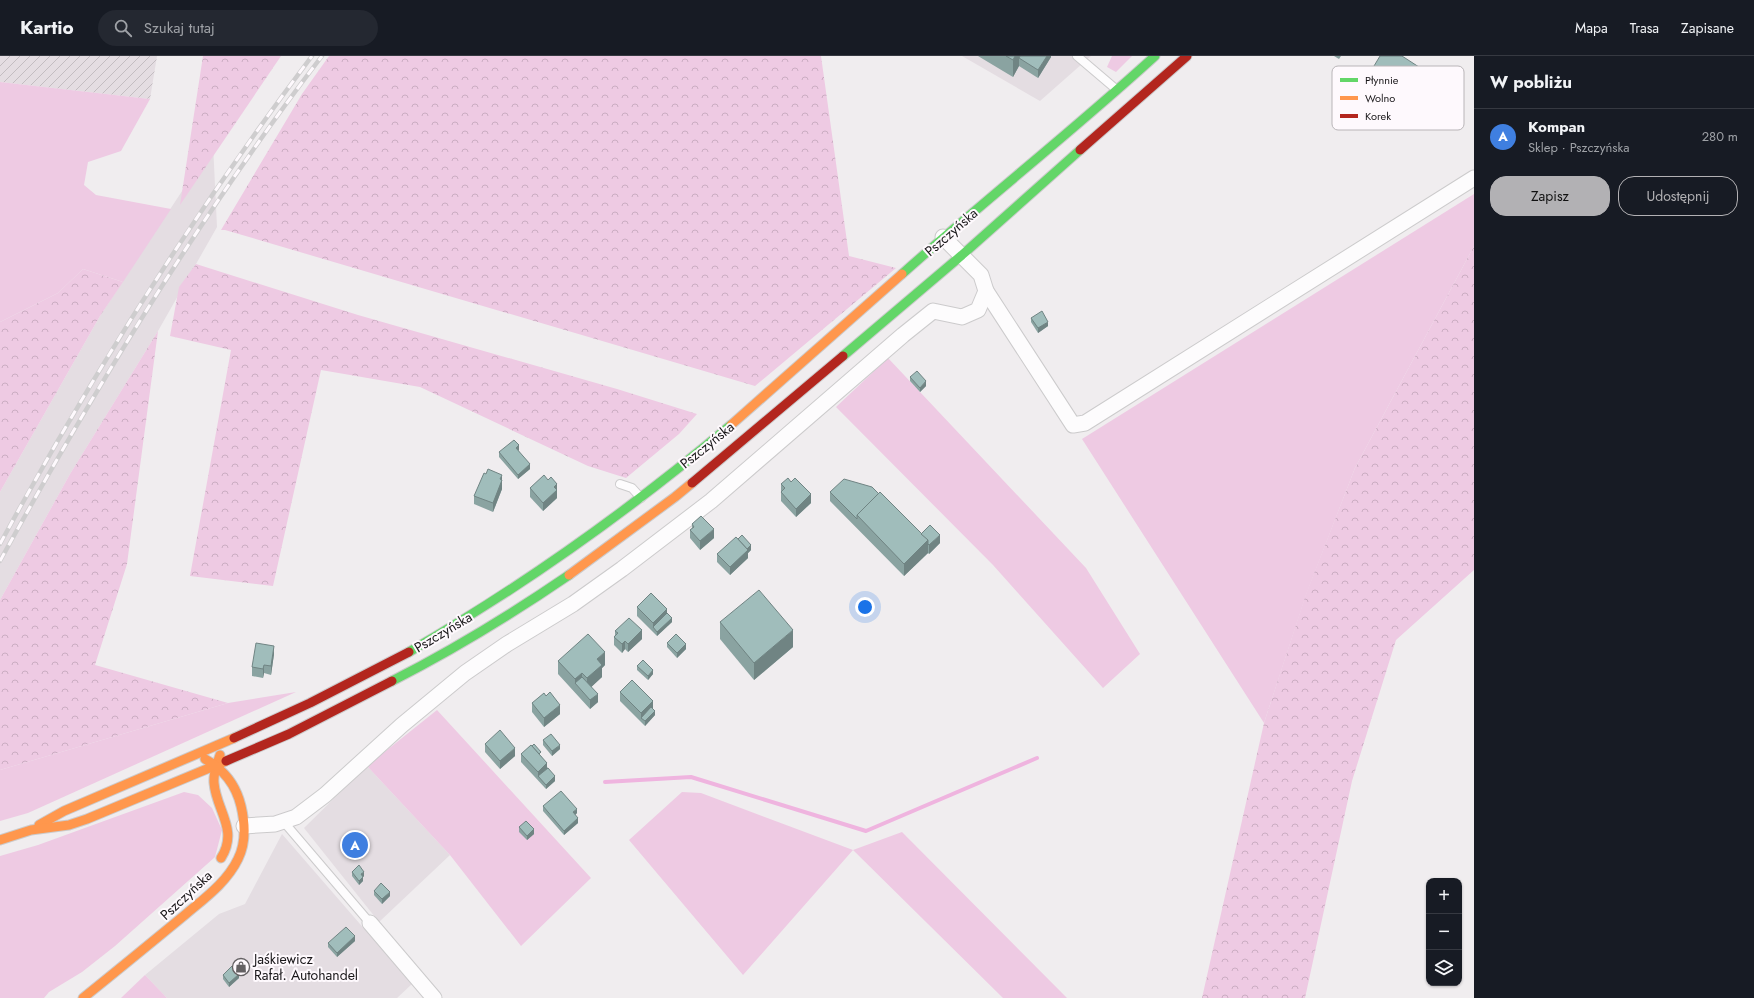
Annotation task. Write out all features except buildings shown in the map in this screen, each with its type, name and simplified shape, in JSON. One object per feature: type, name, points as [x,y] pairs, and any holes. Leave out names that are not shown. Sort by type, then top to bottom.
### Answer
[{"type":"main road","name":"Pszczyńska","points":[[216,866],[223,855],[228,837],[228,824],[224,811],[218,800],[214,782],[216,766],[226,743],[312,703],[379,669],[451,628],[530,578],[641,498],[767,395],[944,237],[1118,91],[1155,56]]},
{"type":"main road","name":"Pszczyńska","points":[[216,766],[309,724],[433,660],[530,602],[591,559],[675,497],[962,255],[1186,56]]},
{"type":"main road","points":[[31,830],[64,811],[226,743]]},
{"type":"main road","name":"Pszczyńska","points":[[249,762],[263,746]]},
{"type":"main road","points":[[196,756],[206,759],[216,766]]},
{"type":"main road","name":"Pszczyńska","points":[[82,998],[157,939],[213,891],[226,877],[238,858],[243,841],[244,826],[238,796],[226,774],[216,766]]},
{"type":"main road","points":[[0,840],[31,830],[69,825],[172,785],[216,766]]},
{"type":"main road","name":"Pszczyńska","points":[[238,796],[241,778]]},
{"type":"main road","points":[[172,785],[187,787]]},
{"type":"main road","points":[[206,793],[218,800]]},
{"type":"main road","name":"Pszczyńska","points":[[82,998],[134,944]]},
{"type":"street","points":[[944,237],[981,275],[986,291],[1073,425],[1085,423],[1474,178]]},
{"type":"street","points":[[244,826],[275,824],[296,817],[325,795],[402,725],[465,673],[507,644],[622,570],[711,501],[933,311],[962,317],[978,310],[986,291]]},
{"type":"street","points":[[370,923],[434,998]]},
{"type":"lane","points":[[1077,56],[1118,91]]},
{"type":"lane","points":[[620,484],[632,488],[641,498]]},
{"type":"lane","points":[[283,821],[370,923]]},
{"type":"shaded area","points":[[0,56],[157,56],[150,99],[0,82]]},
{"type":"shaded area","points":[[962,56],[1091,56],[1040,101]]},
{"type":"shaded area","points":[[213,144],[217,227],[158,331],[70,474],[0,600],[0,492],[100,316]]},
{"type":"shaded area","points":[[367,766],[450,855],[379,922],[304,828]]},
{"type":"shaded area","points":[[282,834],[412,984],[397,998],[167,998],[145,975],[219,914],[245,904]]},
{"type":"green space","points":[[203,56],[281,56],[180,205]]},
{"type":"green space","points":[[329,56],[821,56],[849,256],[896,268],[755,386],[221,230],[302,94]]},
{"type":"green space","points":[[1112,56],[1132,56],[1116,72],[1107,67]]},
{"type":"green space","points":[[0,82],[150,99],[121,151],[88,162],[84,185],[96,195],[171,209],[123,282],[83,269],[58,293],[0,322]]},
{"type":"green space","points":[[1474,194],[1474,246],[1355,468],[1306,595],[1264,723],[1082,439]]},
{"type":"green space","points":[[1474,246],[1474,570],[1396,640],[1352,781],[1305,998],[1202,998],[1264,723],[1306,594],[1355,468]]},
{"type":"green space","points":[[196,264],[358,315],[617,389],[697,414],[679,434],[626,478],[588,466],[420,387],[321,370],[273,586],[190,576],[231,350],[170,336],[179,287]]},
{"type":"green space","points":[[83,269],[123,282],[100,316],[0,492],[0,322],[58,293]]},
{"type":"green space","points":[[158,331],[127,564],[95,665],[228,703],[0,770],[0,600],[70,474]]},
{"type":"green space","points":[[888,358],[1086,568],[1140,654],[1103,688],[993,565],[836,407]]},
{"type":"green space","points":[[296,692],[28,813],[0,821],[0,770],[228,703]]},
{"type":"green space","points":[[437,710],[591,878],[521,946],[450,855],[367,766]]},
{"type":"green space","points":[[184,792],[198,795],[212,808],[222,830],[215,857],[115,946],[82,972],[49,992],[44,998],[0,998],[0,856],[38,845]]},
{"type":"green space","points":[[682,792],[701,793],[853,850],[743,975],[629,840]]},
{"type":"green space","points":[[902,832],[1067,998],[1003,998],[853,850]]},
{"type":"green space","points":[[145,975],[167,998],[121,998]]},
{"type":"waterway","points":[[605,782],[691,777],[866,831],[1037,758]]},
{"type":"railway","points":[[0,544],[71,418],[147,294],[227,173],[312,56]]},
{"type":"railway","points":[[0,561],[112,366],[192,239],[277,116],[322,56]]},
{"type":"traffic: fast","points":[[902,274],[1155,56]]},
{"type":"traffic: fast","points":[[843,356],[962,255],[1080,150]]},
{"type":"traffic: fast","points":[[409,652],[493,601],[575,546],[654,487],[731,425]]},
{"type":"traffic: fast","points":[[392,681],[482,631],[569,575]]},
{"type":"traffic: slow","points":[[731,425],[902,274]]},
{"type":"traffic: slow","points":[[569,575],[692,483]]},
{"type":"traffic: slow","points":[[39,825],[64,811],[234,738]]},
{"type":"traffic: slow","points":[[220,755],[215,772],[214,783],[218,802],[225,820],[228,838],[226,848],[221,858]]},
{"type":"traffic: slow","points":[[83,998],[208,896],[228,875],[238,859],[244,840],[244,826],[239,798],[228,778],[212,763],[205,759]]},
{"type":"traffic: slow","points":[[0,840],[31,830],[69,825],[87,819],[226,761]]},
{"type":"traffic: jam","points":[[1080,150],[1187,56]]},
{"type":"traffic: jam","points":[[692,483],[843,356]]},
{"type":"traffic: jam","points":[[234,738],[310,703],[409,652]]},
{"type":"traffic: jam","points":[[226,761],[289,734],[392,681]]},
{"type":"place","name":"Kompan","points":[[355,845]]},
{"type":"place","name":"Jaśkiewicz Rafał. Autohandel","points":[[241,967]]}]
